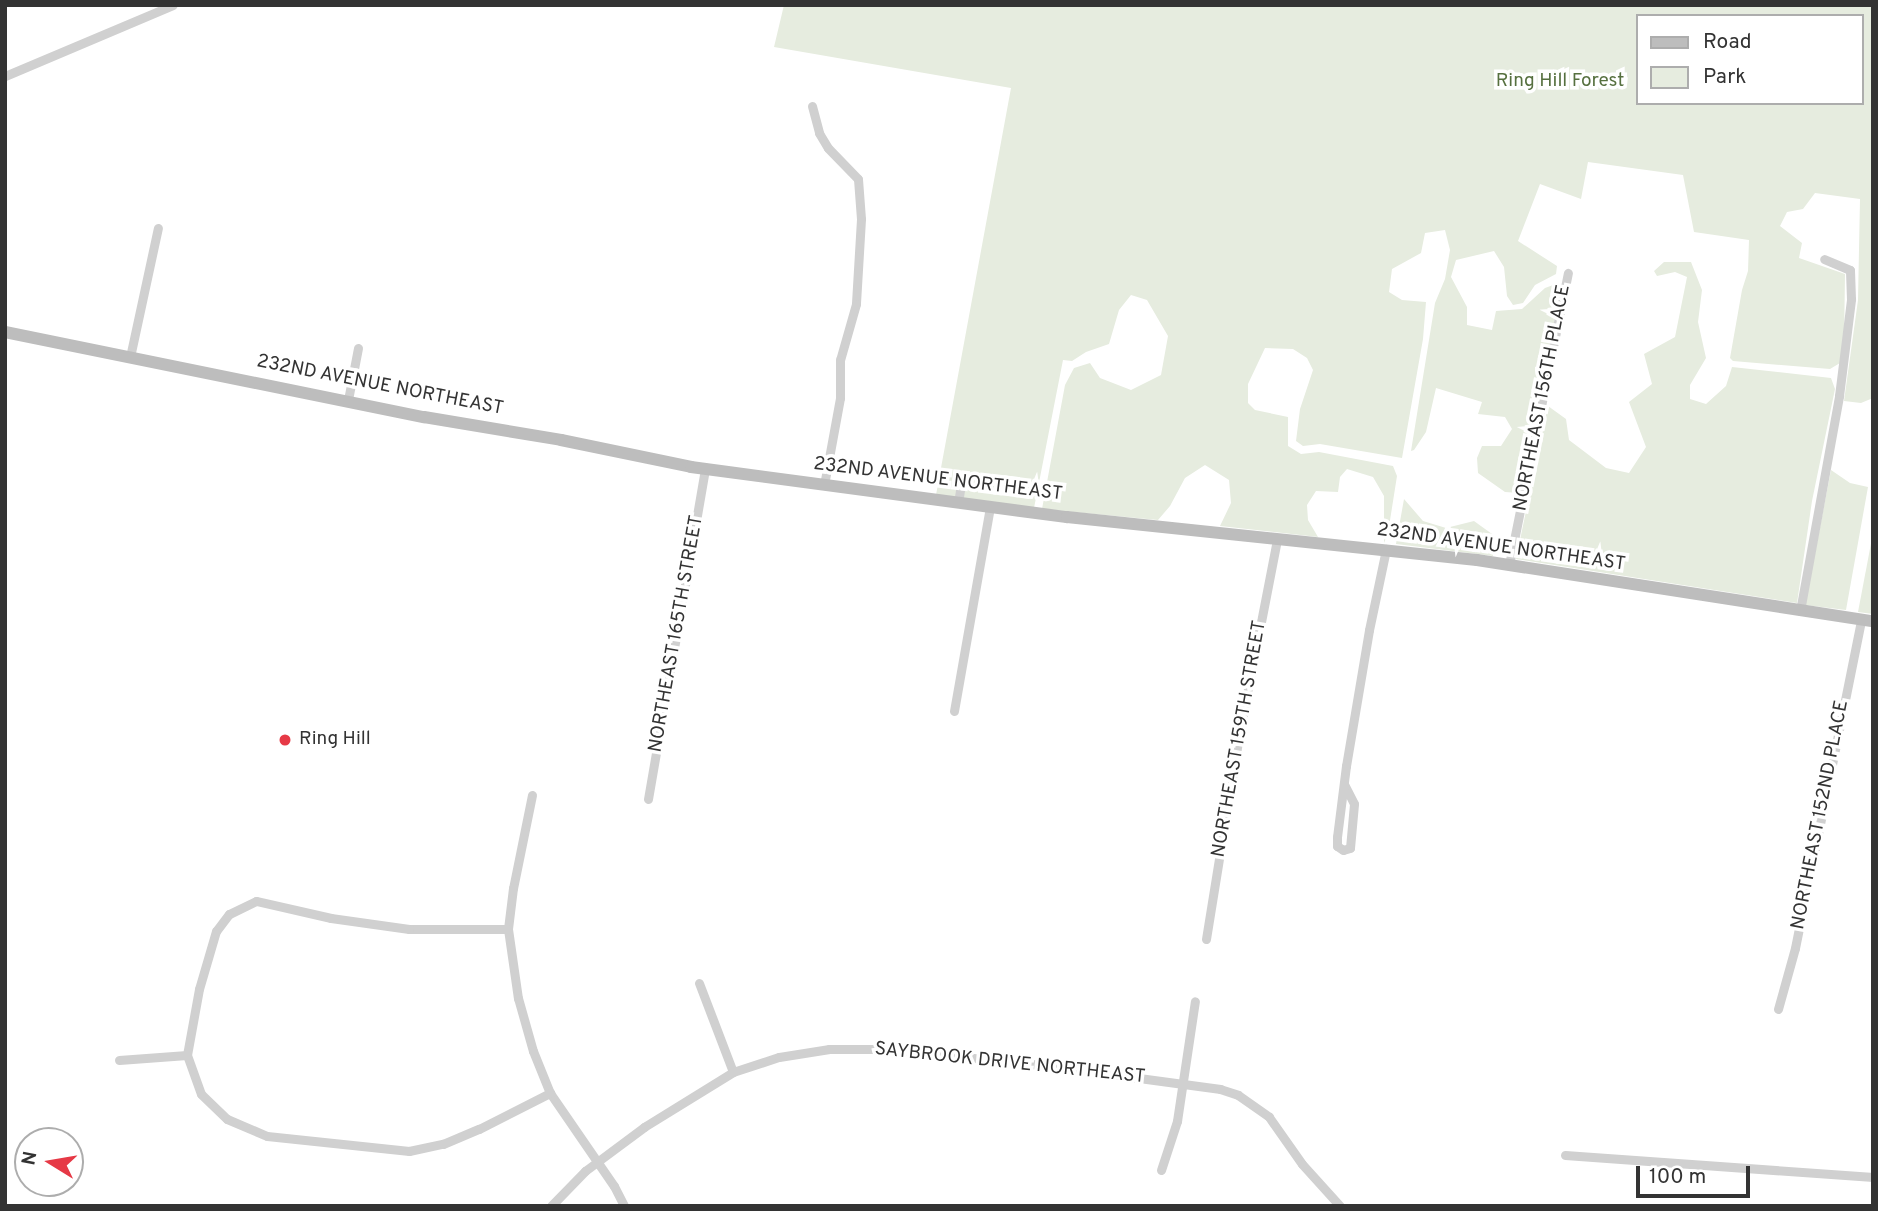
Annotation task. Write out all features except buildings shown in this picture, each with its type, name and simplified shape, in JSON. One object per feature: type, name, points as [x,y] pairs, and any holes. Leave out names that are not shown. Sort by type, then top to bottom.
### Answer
[{"type":"street","points":[[5,76],[173,5]]},
{"type":"street","points":[[812,106],[819,133],[828,148],[858,179],[861,219],[856,304],[842,350],[840,398],[824,485]]},
{"type":"street","points":[[130,357],[158,228]]},
{"type":"street","points":[[1800,611],[1839,396],[1850,310],[1850,270],[1824,259]]},
{"type":"street","name":"NORTHEAST 156TH PLACE","points":[[1509,565],[1568,273]]},
{"type":"street","name":"232ND AVENUE NORTHEAST","points":[[5,332],[705,469],[824,485],[959,496],[990,506],[1509,565],[1867,621]]},
{"type":"street","points":[[348,400],[358,348]]},
{"type":"street","name":"NORTHEAST 165TH STREET","points":[[648,799],[705,469]]},
{"type":"street","points":[[954,711],[990,506]]},
{"type":"street","name":"NORTHEAST 159TH STREET","points":[[1206,939],[1239,735],[1277,540]]},
{"type":"street","points":[[1344,784],[1354,804],[1350,848],[1343,850],[1337,846],[1344,784],[1369,629],[1386,549]]},
{"type":"street","name":"NORTHEAST 152ND PLACE","points":[[1777,1009],[1795,948],[1867,621]]},
{"type":"street","points":[[532,795],[513,888],[508,929],[518,998],[533,1051],[551,1093],[624,1206]]},
{"type":"street","points":[[508,929],[409,929],[331,918],[257,901],[229,914],[216,931],[199,989],[187,1055],[201,1094],[227,1119],[267,1136],[409,1151],[443,1144],[551,1093]]},
{"type":"street","points":[[699,983],[733,1072]]},
{"type":"street","points":[[1161,1170],[1177,1121],[1195,1001]]},
{"type":"street","name":"SAYBROOK DRIVE NORTHEAST","points":[[551,1206],[597,1163],[679,1103],[733,1072],[779,1057],[829,1049],[886,1049],[1183,1083],[1238,1095],[1263,1112],[1340,1206]]},
{"type":"street","points":[[119,1060],[187,1055]]},
{"type":"street","points":[[1566,1155],[1873,1177]]},
{"type":"green space","name":"Ring Hill Forest","points":[[784,5],[1873,5],[1873,398],[1861,403],[1844,401],[1858,300],[1860,199],[1815,193],[1803,209],[1787,212],[1780,226],[1802,243],[1799,258],[1845,274],[1844,343],[1840,363],[1830,369],[1733,361],[1730,358],[1748,271],[1749,240],[1694,232],[1683,175],[1588,162],[1581,199],[1540,184],[1518,241],[1557,266],[1556,274],[1535,285],[1523,303],[1513,305],[1507,296],[1504,267],[1494,251],[1456,260],[1451,277],[1467,307],[1467,325],[1492,330],[1496,311],[1522,309],[1545,288],[1556,284],[1560,293],[1519,493],[1505,492],[1478,473],[1477,458],[1482,446],[1501,446],[1512,429],[1505,417],[1478,414],[1482,402],[1436,388],[1426,432],[1411,451],[1435,303],[1445,279],[1450,250],[1445,230],[1425,233],[1421,253],[1392,269],[1389,292],[1402,300],[1426,302],[1423,339],[1402,458],[1320,444],[1303,446],[1296,441],[1300,409],[1313,370],[1307,358],[1293,349],[1265,348],[1248,384],[1248,403],[1255,410],[1288,417],[1288,446],[1301,454],[1319,452],[1393,466],[1397,476],[1384,543],[1384,496],[1373,477],[1347,469],[1340,477],[1338,492],[1316,491],[1307,505],[1308,520],[1318,537],[1220,526],[1231,503],[1229,480],[1205,465],[1185,478],[1170,506],[1158,520],[1042,509],[1065,385],[1074,368],[1090,363],[1100,378],[1131,390],[1161,375],[1168,336],[1147,300],[1131,295],[1119,310],[1109,344],[1086,352],[1072,361],[1063,360],[1034,508],[936,495],[1011,88],[774,47]]},
{"type":"green space","points":[[1664,262],[1691,262],[1702,290],[1698,322],[1706,358],[1690,385],[1690,399],[1706,404],[1726,386],[1732,367],[1831,378],[1835,389],[1812,501],[1797,603],[1516,559],[1548,406],[1566,419],[1569,440],[1606,468],[1629,473],[1646,447],[1629,402],[1652,384],[1644,354],[1675,337],[1687,277],[1675,272],[1657,276],[1654,271]]},
{"type":"green space","points":[[1831,470],[1850,483],[1868,487],[1846,610],[1805,605]]},
{"type":"green space","points":[[1404,499],[1423,521],[1446,528],[1474,521],[1492,534],[1493,556],[1396,544]]},
{"type":"green space","points":[[1873,533],[1873,614],[1858,612]]},
{"type":"place","name":"Ring Hill","points":[[285,740]]}]
